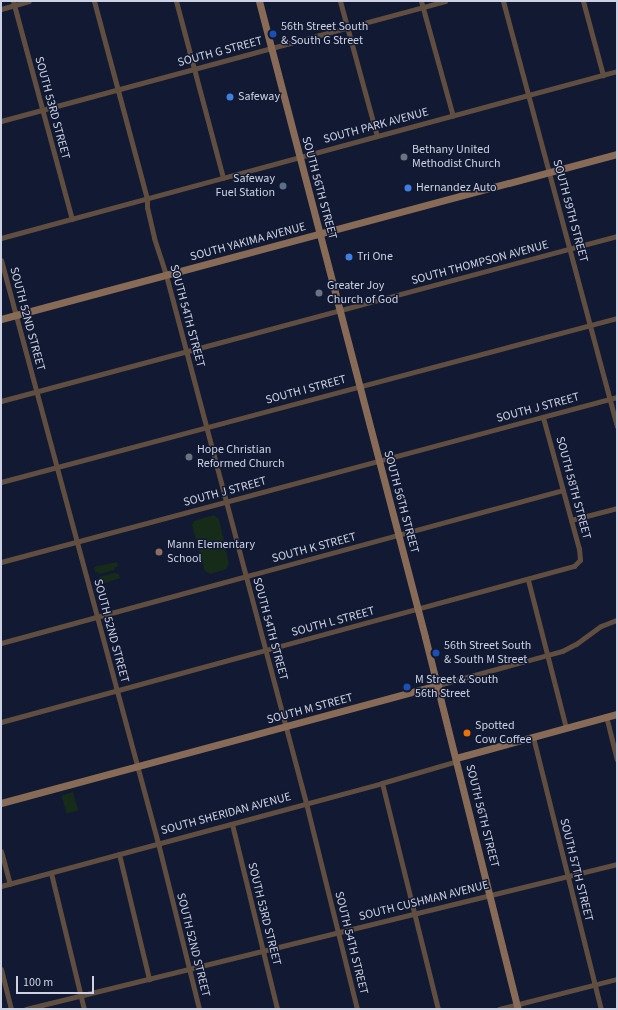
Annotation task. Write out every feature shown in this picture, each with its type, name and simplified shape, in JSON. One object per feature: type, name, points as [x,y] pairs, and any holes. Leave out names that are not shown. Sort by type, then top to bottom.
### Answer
[{"type":"main road","name":"SOUTH 56TH STREET","points":[[259,1],[438,685],[518,1007]]},
{"type":"main road","name":"SOUTH YAKIMA AVENUE","points":[[1,319],[617,154]]},
{"type":"main road","name":"SOUTH M STREET","points":[[1,803],[438,685]]},
{"type":"main road","name":"SOUTH SHERIDAN AVENUE","points":[[457,759],[617,714]]},
{"type":"street","points":[[1,9],[13,3],[29,1]]},
{"type":"street","name":"SOUTH 54TH STREET","points":[[94,1],[147,199],[147,207],[154,238],[166,275],[225,502],[286,726],[357,1009]]},
{"type":"street","points":[[176,1],[223,178]]},
{"type":"street","points":[[340,1],[377,136]]},
{"type":"street","points":[[421,1],[453,116]]},
{"type":"street","name":"SOUTH G STREET","points":[[1,121],[444,1]]},
{"type":"street","name":"SOUTH 59TH STREET","points":[[503,1],[617,426]]},
{"type":"street","points":[[583,1],[603,75]]},
{"type":"street","name":"SOUTH 53RD STREET","points":[[13,3],[72,219]]},
{"type":"street","name":"SOUTH PARK AVENUE","points":[[1,238],[617,71]]},
{"type":"street","name":"SOUTH THOMPSON AVENUE","points":[[1,401],[617,236]]},
{"type":"street","name":"SOUTH 52ND STREET","points":[[1,260],[158,844],[199,1009]]},
{"type":"street","name":"SOUTH I STREET","points":[[1,482],[617,318]]},
{"type":"street","name":"SOUTH J STREET","points":[[1,562],[617,397]]},
{"type":"street","name":"SOUTH 58TH STREET","points":[[543,417],[580,552],[580,560],[576,564]]},
{"type":"street","name":"SOUTH K STREET","points":[[1,643],[563,490]]},
{"type":"street","points":[[571,520],[617,508]]},
{"type":"street","name":"SOUTH L STREET","points":[[1,722],[528,580],[568,569],[576,564]]},
{"type":"street","points":[[528,580],[566,728]]},
{"type":"street","name":"SOUTH M STREET","points":[[438,685],[548,656],[571,647],[597,628],[617,620]]},
{"type":"street","points":[[606,716],[617,760]]},
{"type":"street","name":"SOUTH 57TH STREET","points":[[533,737],[601,1009]]},
{"type":"street","name":"SOUTH SHERIDAN AVENUE","points":[[1,886],[382,784],[457,759]]},
{"type":"street","points":[[382,784],[438,1009]]},
{"type":"street","name":"SOUTH 53RD STREET","points":[[232,824],[277,1009]]},
{"type":"street","points":[[1,851],[10,884]]},
{"type":"street","points":[[119,854],[149,979]]},
{"type":"street","name":"SOUTH CUSHMAN AVENUE","points":[[26,1009],[617,864]]},
{"type":"street","points":[[51,872],[84,1009]]},
{"type":"street","points":[[1,969],[11,1009]]},
{"type":"street","points":[[499,1009],[518,1007],[617,979]]},
{"type":"green space","points":[[214,515],[219,519],[229,564],[226,569],[210,574],[205,571],[192,525],[194,521]]},
{"type":"green space","points":[[117,562],[118,566],[114,568],[114,570],[99,574],[98,572],[95,572],[94,567]]},
{"type":"green space","points":[[115,573],[119,574],[120,578],[99,585],[97,580],[100,579],[99,577]]},
{"type":"green space","points":[[73,792],[78,810],[67,814],[61,795]]},
{"type":"place","name":"56th Street South & South G Street","points":[[273,34]]},
{"type":"place","name":"Safeway","points":[[230,97]]},
{"type":"place","name":"Bethany United Methodist Church","points":[[404,157]]},
{"type":"place","name":"Safeway Fuel Station","points":[[283,186]]},
{"type":"place","name":"Hernandez Auto","points":[[408,188]]},
{"type":"place","name":"Tri One","points":[[349,257]]},
{"type":"place","name":"Greater Joy Church of God","points":[[319,293]]},
{"type":"place","name":"Hope Christian Reformed Church","points":[[189,457]]},
{"type":"place","name":"Mann Elementary School","points":[[159,552]]},
{"type":"place","name":"56th Street South & South M Street","points":[[436,653]]},
{"type":"place","name":"M Street & South 56th Street","points":[[407,687]]},
{"type":"place","name":"Spotted Cow Coffee","points":[[467,733]]}]
